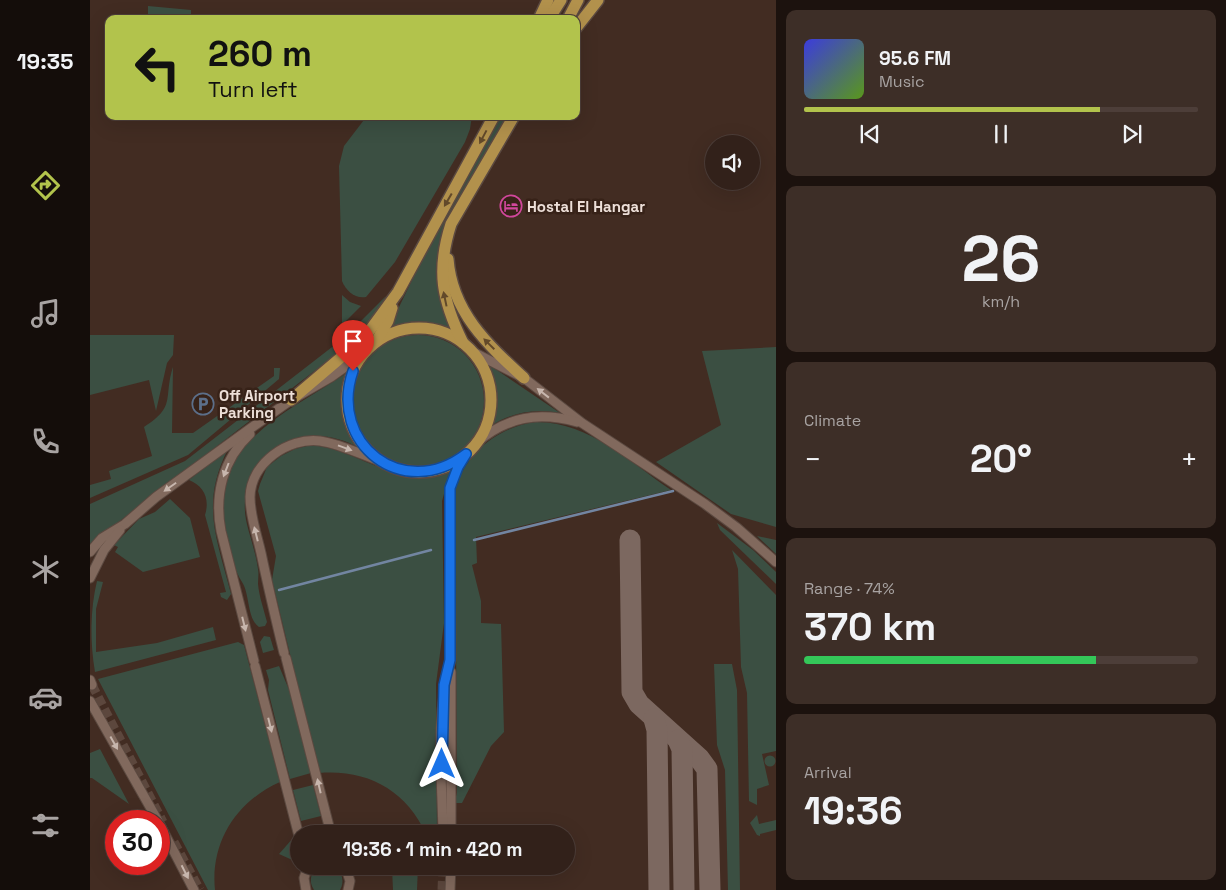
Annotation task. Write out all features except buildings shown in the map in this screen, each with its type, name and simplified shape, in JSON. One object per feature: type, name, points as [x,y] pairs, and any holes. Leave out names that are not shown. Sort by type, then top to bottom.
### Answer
[{"type":"main road","points":[[541,15],[548,0]]},
{"type":"main road","points":[[552,15],[561,0]]},
{"type":"main road","points":[[570,15],[578,0]]},
{"type":"main road","points":[[580,23],[598,0]]},
{"type":"main road","points":[[291,400],[365,337],[398,292],[492,120]]},
{"type":"main road","points":[[398,292],[388,321],[375,343],[366,352],[353,371],[350,382],[348,410],[358,437],[364,447],[382,462],[400,470],[430,471],[449,465],[466,454],[476,443],[488,416],[490,396],[486,377],[467,348],[447,309],[442,286],[442,262],[451,224],[513,120]]},
{"type":"main road","points":[[446,239],[454,292],[467,319],[484,339],[524,378]]},
{"type":"main road","points":[[375,343],[393,333],[419,328],[445,334],[467,348]]},
{"type":"street","points":[[467,348],[524,378],[582,423],[699,500],[736,527],[776,562]]},
{"type":"street","points":[[90,552],[102,538],[125,524],[156,497],[291,400],[331,377],[366,352]]},
{"type":"street","points":[[476,443],[500,426],[525,417],[560,417],[582,423]]},
{"type":"street","points":[[266,418],[245,438],[230,458],[220,489],[218,511],[221,531],[296,825]]},
{"type":"street","points":[[329,825],[285,656],[251,508],[250,495],[256,476],[266,461],[275,453],[306,442],[329,443],[382,462]]},
{"type":"street","points":[[451,825],[450,488],[458,467],[466,454]]},
{"type":"street","points":[[90,578],[104,550],[125,524]]},
{"type":"street","points":[[443,825],[442,710],[444,685],[450,660]]},
{"type":"street","points":[[90,701],[151,810]]},
{"type":"street","points":[[170,845],[194,890]]},
{"type":"street","points":[[305,875],[306,890]]},
{"type":"street","points":[[348,875],[350,881],[348,890]]},
{"type":"street","points":[[450,890],[451,875]]},
{"type":"green space","points":[[148,6],[191,10],[191,15],[148,15]]},
{"type":"green space","points":[[364,120],[471,120],[465,142],[395,262],[366,297],[358,297],[351,294],[342,281],[339,166],[344,146]]},
{"type":"green space","points":[[497,120],[506,120],[445,227],[441,241],[437,269],[440,295],[449,322],[456,335],[439,328],[414,324],[388,330],[439,224],[465,182]]},
{"type":"green space","points":[[342,295],[350,302],[361,306],[342,325]]},
{"type":"green space","points":[[386,296],[368,325],[343,349],[90,544],[90,504],[185,461],[345,337]]},
{"type":"green space","points":[[90,335],[174,335],[173,355],[167,363],[156,411],[149,380],[90,395]]},
{"type":"green space","points":[[418,335],[431,336],[443,340],[465,354],[479,376],[483,388],[483,414],[479,426],[465,448],[443,462],[431,466],[418,467],[405,466],[393,462],[371,448],[357,426],[353,414],[352,401],[353,388],[357,376],[371,354],[393,340],[405,336]]},
{"type":"green space","points":[[776,347],[776,527],[731,514],[656,462],[721,425],[702,351]]},
{"type":"green space","points":[[485,362],[560,413],[525,412],[508,417],[492,425],[495,394]]},
{"type":"green space","points":[[173,367],[172,433],[193,433],[274,376],[274,368],[280,368],[279,379],[188,455],[90,498],[90,485],[111,479],[109,471],[152,456],[144,427],[154,420],[165,407]]},
{"type":"green space","points":[[345,374],[342,394],[343,413],[349,431],[359,448],[334,438],[316,436],[299,438],[285,443],[265,459],[251,482],[246,495],[246,518],[258,571],[260,598],[267,622],[265,626],[259,627],[252,618],[245,587],[235,567],[227,539],[222,507],[226,480],[237,457],[253,438],[273,420]]},
{"type":"green space","points":[[535,422],[554,423],[573,428],[591,436],[608,445],[671,490],[476,537],[477,563],[472,565],[481,601],[481,623],[501,624],[504,732],[491,746],[462,803],[454,803],[457,793],[455,488],[468,463],[486,443],[508,430]]},
{"type":"green space","points":[[311,445],[330,448],[380,468],[413,476],[431,475],[451,469],[442,501],[444,623],[436,684],[437,825],[421,825],[408,805],[396,794],[369,779],[337,773],[319,773],[272,580],[276,556],[258,491],[267,467],[281,456],[295,449]]},
{"type":"green space","points":[[228,449],[215,487],[213,505],[217,538],[231,594],[227,600],[221,597],[220,593],[226,592],[205,515],[207,504],[205,494],[199,486],[189,480]]},
{"type":"green space","points":[[170,499],[190,518],[200,557],[143,572],[115,552],[118,547],[114,545],[139,519],[155,512]]},
{"type":"green space","points":[[717,523],[753,550],[776,572],[776,584],[720,530]]},
{"type":"green space","points":[[757,536],[776,540],[776,554]]},
{"type":"green space","points":[[732,550],[776,595],[776,751],[762,754],[769,785],[757,789],[757,805],[749,801],[747,693],[741,667],[738,569]]},
{"type":"green space","points":[[97,581],[103,582],[96,609],[96,652],[157,643],[213,627],[216,640],[95,672],[92,626],[93,603]]},
{"type":"green space","points":[[264,636],[270,637],[274,650],[263,653],[260,642]]},
{"type":"green space","points":[[238,642],[244,645],[280,782],[251,800],[230,825],[222,840],[217,856],[215,890],[208,890],[170,817],[170,810],[166,810],[98,679]]},
{"type":"green space","points":[[714,664],[732,664],[737,690],[740,890],[728,890],[725,770],[717,745]]},
{"type":"green space","points":[[279,666],[290,692],[311,773],[290,779],[268,690],[269,680],[266,670]]},
{"type":"green space","points":[[100,749],[129,804],[90,778],[90,753]]},
{"type":"green space","points":[[770,755],[776,761],[770,767],[764,761]]},
{"type":"green space","points":[[313,785],[321,816],[301,821],[293,790]]},
{"type":"green space","points":[[757,815],[759,824],[776,820],[776,830],[760,834],[760,836],[757,835],[750,823]]},
{"type":"green space","points":[[290,842],[290,859],[279,854]]},
{"type":"green space","points":[[341,875],[342,887],[340,890],[314,890],[311,876]]},
{"type":"green space","points":[[392,875],[418,875],[417,890],[393,890]]},
{"type":"waterway","points":[[474,540],[673,491]]},
{"type":"waterway","points":[[279,590],[431,550]]},
{"type":"taxiway","points":[[630,540],[632,692],[639,704],[699,758],[707,769],[710,890]]},
{"type":"taxiway","points":[[654,719],[657,730],[659,890]]},
{"type":"taxiway","points":[[678,740],[682,749],[684,890]]},
{"type":"tunnel","points":[[92,685],[157,810]]},
{"type":"tunnel","points":[[174,842],[200,890]]},
{"type":"tunnel","points":[[442,890],[443,875]]},
{"type":"place","name":"Hostal El Hangar","points":[[511,206]]},
{"type":"place","name":"Off Airport Parking","points":[[203,404]]},
{"type":"route","points":[[353,371],[348,393],[347,405],[349,416],[352,427],[364,447],[372,455],[400,470],[420,472],[440,469],[466,454],[452,478],[450,488],[450,660],[444,685],[442,710],[442,764]]}]
